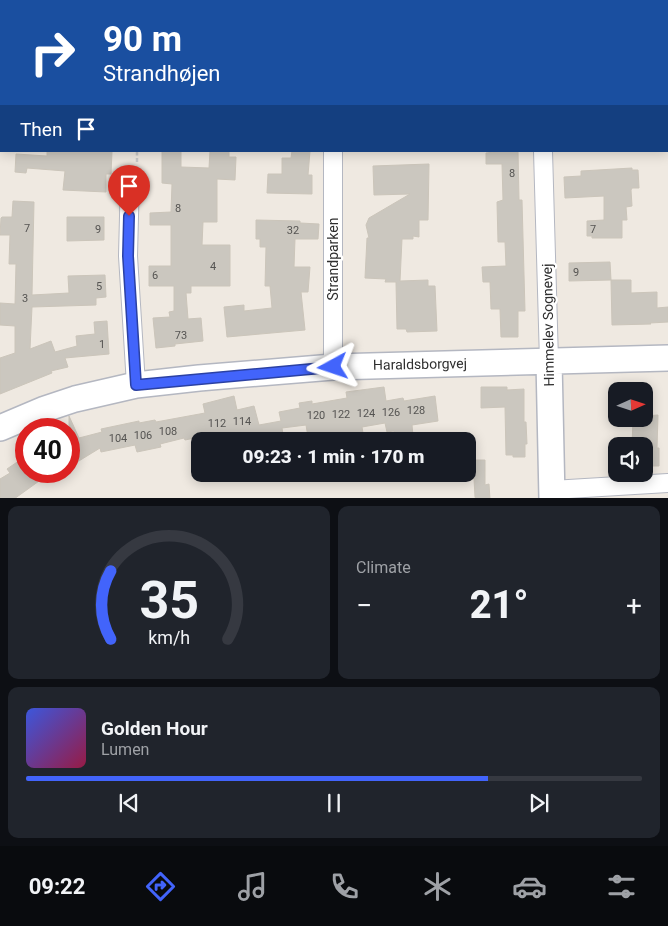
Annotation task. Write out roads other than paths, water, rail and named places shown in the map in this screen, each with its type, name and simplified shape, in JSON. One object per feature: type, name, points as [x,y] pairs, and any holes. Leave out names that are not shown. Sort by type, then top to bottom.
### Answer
[{"type":"street","name":"Strandparken","points":[[333,152],[333,367]]},
{"type":"street","name":"Himmelev Sognevej","points":[[543,152],[552,494]]},
{"type":"street","points":[[130,177],[128,256],[136,385]]},
{"type":"street","name":"Haraldsborgvej","points":[[0,428],[75,399],[136,385],[333,367],[668,358]]},
{"type":"street","points":[[552,494],[668,483]]}]
